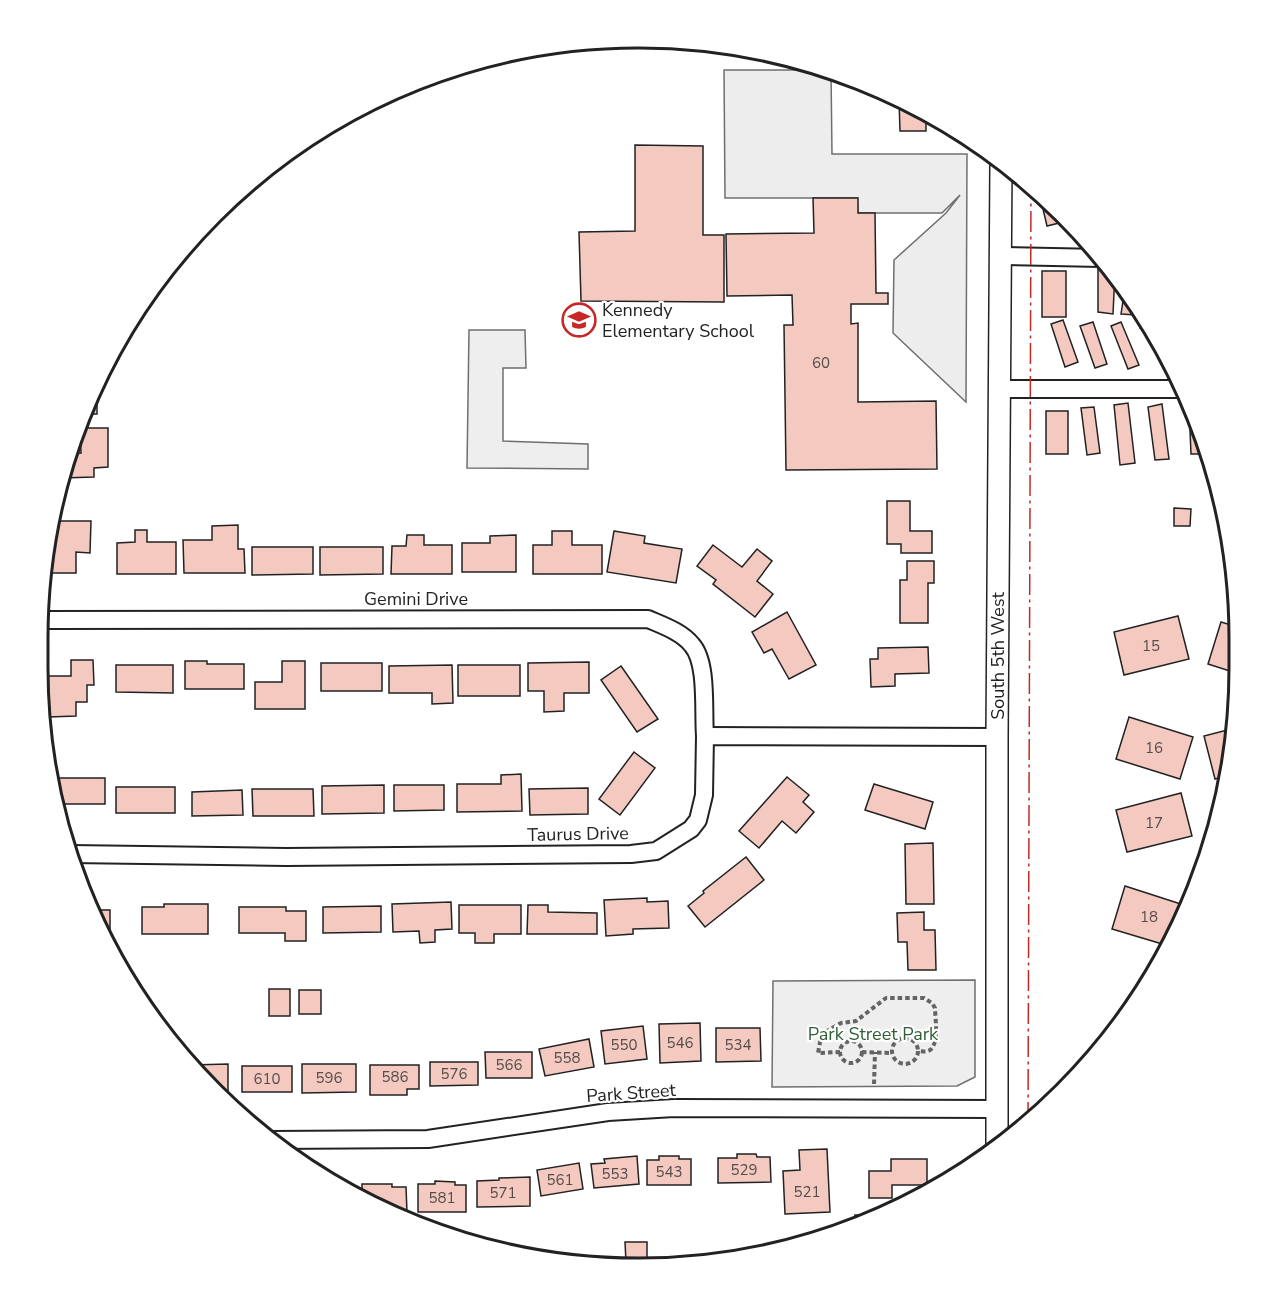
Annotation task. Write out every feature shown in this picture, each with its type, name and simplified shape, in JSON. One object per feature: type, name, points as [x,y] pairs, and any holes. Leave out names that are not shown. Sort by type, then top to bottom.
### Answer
[{"type":"street","name":"South 5th West","points":[[997,1137],[1001,172]]},
{"type":"street","points":[[1000,256],[1089,258]]},
{"type":"street","points":[[1000,389],[1173,389]]},
{"type":"street","name":"Gemini Drive","points":[[48,620],[640,618],[664,626],[686,639],[697,652],[701,663],[705,736]]},
{"type":"street","points":[[705,736],[997,736]]},
{"type":"street","name":"Taurus Drive","points":[[78,854],[286,857],[631,854],[656,850],[691,829],[698,820],[704,795],[705,736]]},
{"type":"street","name":"Park Street","points":[[285,1140],[428,1139],[608,1112],[674,1108],[996,1109]]},
{"type":"path","points":[[840,1052],[818,1053],[821,1037],[841,1023],[856,1021],[886,998],[924,998],[932,1003],[935,1008],[936,1041],[934,1047],[928,1051],[918,1051]]},
{"type":"path","points":[[904,1038],[915,1043],[918,1051],[915,1059],[908,1064],[899,1063],[892,1053],[896,1041],[904,1038]]},
{"type":"path","points":[[853,1041],[860,1045],[862,1052],[858,1061],[851,1064],[844,1061],[840,1052],[845,1042],[853,1041]]},
{"type":"path","points":[[862,1052],[892,1053]]},
{"type":"path","points":[[874,1083],[875,1052]]},
{"type":"green space","points":[[469,330],[525,330],[526,368],[503,368],[503,441],[588,444],[588,469],[467,468]]},
{"type":"green space","name":"Park Street Park","points":[[975,980],[975,1077],[957,1086],[772,1087],[773,981]]},
{"type":"shaded area","points":[[724,70],[798,70],[831,80],[832,154],[967,154],[966,402],[893,333],[894,260],[946,213],[960,195],[942,213],[858,213],[857,198],[725,198]]},
{"type":"building","points":[[899,109],[926,123],[926,131],[900,131]]},
{"type":"building","points":[[635,145],[703,146],[703,235],[724,235],[724,302],[581,301],[579,232],[635,231]]},
{"type":"building","name":"Kennedy Elementary School","points":[[813,198],[858,198],[858,213],[875,213],[876,293],[888,293],[888,304],[851,304],[851,324],[858,323],[858,402],[936,401],[937,469],[786,470],[784,325],[793,325],[792,295],[727,296],[726,234],[814,233]]},
{"type":"building","points":[[1043,209],[1058,223],[1047,226]]},
{"type":"building","points":[[1098,269],[1114,289],[1113,314],[1098,312]]},
{"type":"building","points":[[1042,271],[1066,271],[1066,317],[1042,317]]},
{"type":"building","points":[[1123,301],[1132,315],[1121,314]]},
{"type":"building","points":[[1063,320],[1078,362],[1065,367],[1051,324]]},
{"type":"building","points":[[1093,322],[1107,364],[1095,368],[1080,326]]},
{"type":"building","points":[[1121,322],[1139,365],[1128,369],[1111,326]]},
{"type":"building","points":[[1128,403],[1135,463],[1120,465],[1114,405]]},
{"type":"building","points":[[1162,404],[1169,459],[1155,460],[1148,407]]},
{"type":"building","points":[[1094,407],[1100,453],[1087,455],[1081,408]]},
{"type":"building","points":[[1046,411],[1068,411],[1068,454],[1046,454]]},
{"type":"building","points":[[87,428],[108,428],[108,467],[94,468],[94,477],[70,478],[78,453],[81,453],[81,445]]},
{"type":"building","points":[[1190,428],[1199,454],[1191,454]]},
{"type":"building","points":[[887,501],[910,501],[910,531],[932,531],[932,553],[901,553],[901,544],[887,544]]},
{"type":"building","points":[[1174,508],[1191,509],[1190,526],[1174,526]]},
{"type":"building","points":[[59,521],[91,521],[90,553],[76,552],[76,573],[52,573]]},
{"type":"building","points":[[238,525],[238,549],[244,549],[245,573],[184,573],[183,540],[212,540],[212,526]]},
{"type":"building","points":[[135,530],[147,530],[147,542],[176,542],[176,574],[117,574],[117,543],[135,542]]},
{"type":"building","points":[[552,531],[572,531],[572,545],[602,545],[602,574],[533,574],[533,545],[552,545]]},
{"type":"building","points":[[614,531],[645,536],[644,543],[682,549],[676,583],[607,572]]},
{"type":"building","points":[[407,535],[424,535],[424,545],[452,545],[452,574],[391,574],[392,546],[406,546]]},
{"type":"building","points":[[516,535],[516,572],[462,572],[462,543],[490,543],[490,536]]},
{"type":"building","points":[[713,545],[742,567],[757,549],[772,561],[757,581],[773,594],[755,617],[713,584],[716,580],[697,566]]},
{"type":"building","points":[[252,547],[313,547],[313,574],[252,575]]},
{"type":"building","points":[[320,547],[383,547],[383,574],[320,575]]},
{"type":"building","points":[[907,561],[934,561],[934,583],[928,583],[928,623],[900,623],[900,580],[907,580]]},
{"type":"building","points":[[787,612],[816,665],[789,679],[772,649],[764,653],[752,632]]},
{"type":"building","points":[[1178,616],[1189,659],[1124,675],[1114,632]]},
{"type":"building","points":[[1221,622],[1229,624],[1229,671],[1208,664]]},
{"type":"building","points":[[928,647],[929,673],[895,674],[895,686],[871,687],[870,659],[878,659],[878,648]]},
{"type":"building","points":[[71,660],[93,660],[94,685],[87,685],[87,702],[76,702],[76,716],[50,717],[48,676],[71,676]]},
{"type":"building","points":[[185,661],[207,661],[207,664],[244,664],[244,689],[185,689]]},
{"type":"building","points":[[282,661],[305,661],[305,709],[255,709],[255,682],[282,682]]},
{"type":"building","points":[[589,662],[589,693],[564,693],[564,711],[544,712],[544,691],[528,691],[528,663]]},
{"type":"building","points":[[321,663],[382,663],[382,691],[321,691]]},
{"type":"building","points":[[116,665],[173,665],[173,693],[116,692]]},
{"type":"building","points":[[452,665],[453,703],[432,704],[432,693],[389,693],[389,666]]},
{"type":"building","points":[[458,665],[520,665],[520,696],[458,696]]},
{"type":"building","points":[[621,666],[658,719],[637,732],[601,680]]},
{"type":"building","points":[[1129,717],[1193,737],[1180,779],[1116,759]]},
{"type":"building","points":[[1225,730],[1219,778],[1215,779],[1204,736]]},
{"type":"building","points":[[634,752],[655,768],[620,815],[599,799]]},
{"type":"building","points":[[521,774],[522,811],[457,812],[457,784],[501,784],[501,775]]},
{"type":"building","points":[[787,777],[809,795],[803,802],[814,812],[796,833],[782,821],[759,848],[739,831]]},
{"type":"building","points":[[58,778],[105,778],[105,804],[64,804]]},
{"type":"building","points":[[874,784],[933,802],[925,829],[865,810]]},
{"type":"building","points":[[384,785],[384,813],[322,814],[322,786]]},
{"type":"building","points":[[394,785],[444,785],[444,810],[394,811]]},
{"type":"building","points":[[116,787],[175,787],[175,813],[116,813]]},
{"type":"building","points":[[588,788],[588,814],[530,815],[529,789]]},
{"type":"building","points":[[252,789],[313,789],[314,816],[253,816]]},
{"type":"building","points":[[242,790],[243,815],[192,816],[192,792]]},
{"type":"building","points":[[1181,793],[1192,836],[1127,852],[1116,810]]},
{"type":"building","points":[[933,843],[934,904],[906,904],[905,844]]},
{"type":"building","points":[[746,857],[764,880],[705,927],[688,906]]},
{"type":"building","points":[[1125,886],[1179,904],[1160,943],[1112,929]]},
{"type":"building","points":[[647,898],[647,902],[668,901],[669,928],[633,929],[633,934],[606,936],[604,900]]},
{"type":"building","points":[[451,902],[452,929],[435,930],[435,942],[420,943],[419,931],[393,932],[392,904]]},
{"type":"building","points":[[164,904],[208,904],[208,934],[142,934],[142,907],[164,907]]},
{"type":"building","points":[[459,905],[521,905],[521,934],[494,934],[494,943],[475,943],[475,933],[459,933]]},
{"type":"building","points":[[528,905],[548,905],[548,912],[597,913],[597,934],[527,934]]},
{"type":"building","points":[[381,906],[381,932],[323,933],[323,907]]},
{"type":"building","points":[[239,907],[286,907],[286,911],[306,911],[306,941],[285,941],[285,933],[239,933]]},
{"type":"building","points":[[101,910],[110,910],[110,931]]},
{"type":"building","points":[[924,912],[924,930],[935,930],[936,970],[908,970],[907,942],[898,942],[897,913]]},
{"type":"building","points":[[269,989],[290,989],[290,1016],[269,1016]]},
{"type":"building","points":[[299,990],[321,990],[321,1014],[299,1014]]},
{"type":"building","points":[[700,1023],[701,1061],[660,1063],[659,1024]]},
{"type":"building","points":[[643,1026],[647,1059],[605,1064],[601,1031]]},
{"type":"building","points":[[716,1028],[760,1028],[761,1061],[716,1062]]},
{"type":"building","points":[[589,1039],[594,1067],[545,1076],[539,1049]]},
{"type":"building","points":[[485,1052],[532,1052],[532,1078],[486,1078]]},
{"type":"building","points":[[430,1062],[478,1062],[478,1085],[430,1086]]},
{"type":"building","points":[[228,1064],[228,1091],[221,1085],[202,1065]]},
{"type":"building","points":[[302,1064],[356,1064],[356,1092],[302,1093]]},
{"type":"building","points":[[370,1065],[419,1065],[419,1089],[407,1089],[407,1095],[370,1095]]},
{"type":"building","points":[[242,1066],[292,1066],[292,1092],[242,1092]]},
{"type":"building","points":[[827,1149],[830,1212],[785,1214],[783,1171],[800,1170],[799,1150]]},
{"type":"building","points":[[737,1154],[770,1157],[771,1182],[718,1183],[718,1158],[737,1158]]},
{"type":"building","points":[[637,1156],[639,1184],[594,1188],[591,1164],[605,1163],[604,1159]]},
{"type":"building","points":[[659,1156],[679,1156],[679,1159],[691,1159],[691,1185],[647,1185],[647,1160],[659,1160]]},
{"type":"building","points":[[891,1159],[927,1159],[927,1183],[923,1185],[892,1185],[892,1198],[869,1198],[869,1171],[891,1171]]},
{"type":"building","points":[[579,1163],[583,1189],[541,1196],[537,1170]]},
{"type":"building","points":[[530,1177],[530,1206],[477,1207],[477,1181]]},
{"type":"building","points":[[435,1181],[466,1185],[466,1212],[418,1212],[418,1184],[435,1184]]},
{"type":"building","points":[[362,1184],[392,1184],[392,1187],[406,1187],[407,1210],[377,1197],[362,1189]]},
{"type":"building","points":[[625,1242],[647,1242],[647,1258],[626,1258]]},
{"type":"power","points":[[1028,1111],[1031,198]]},
{"type":"place","name":"Kennedy Elementary School","points":[[579,320]]}]
